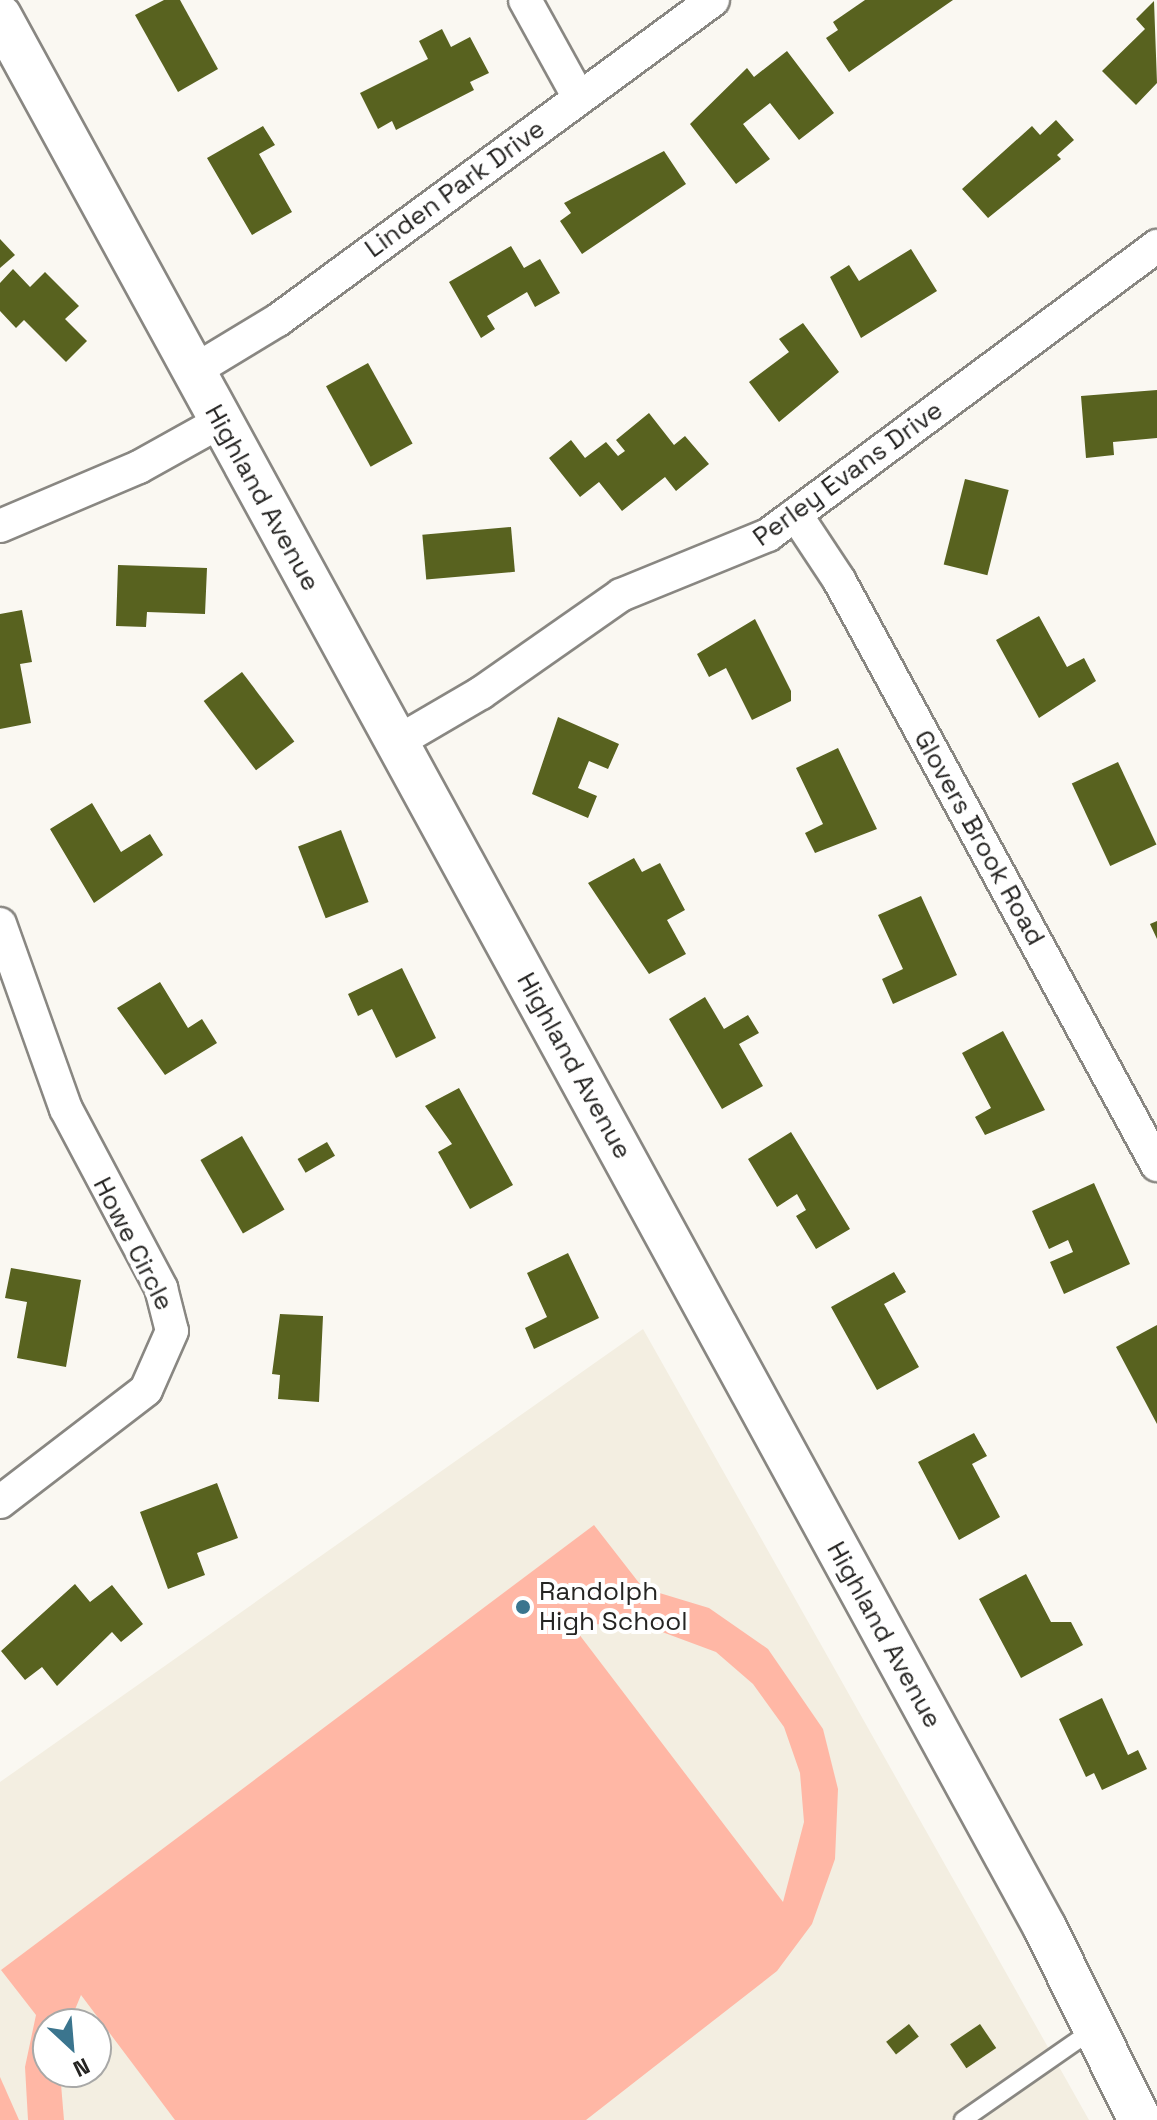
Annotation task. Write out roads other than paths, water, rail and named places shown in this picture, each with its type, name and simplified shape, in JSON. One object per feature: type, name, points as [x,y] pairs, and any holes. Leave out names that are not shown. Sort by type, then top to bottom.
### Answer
[{"type":"street","points":[[525,0],[579,98]]},
{"type":"street","name":"Linden Park Drive","points":[[192,372],[278,320],[713,0]]},
{"type":"street","name":"Highland Avenue","points":[[0,16],[1096,2029],[1140,2120]]},
{"type":"street","name":"Perley Evans Drive","points":[[397,742],[501,681],[621,595],[742,550],[796,515],[1157,246]]},
{"type":"street","points":[[0,526],[139,467],[220,422]]},
{"type":"street","name":"Glovers Brook Road","points":[[796,515],[839,580],[1157,1165]]},
{"type":"street","name":"Howe Circle","points":[[0,924],[66,1109],[161,1288],[172,1331],[164,1363],[141,1395],[0,1502]]},
{"type":"lane","points":[[963,2120],[1096,2029]]},
{"type":"place","name":"Randolph High School","points":[[523,1607]]}]
